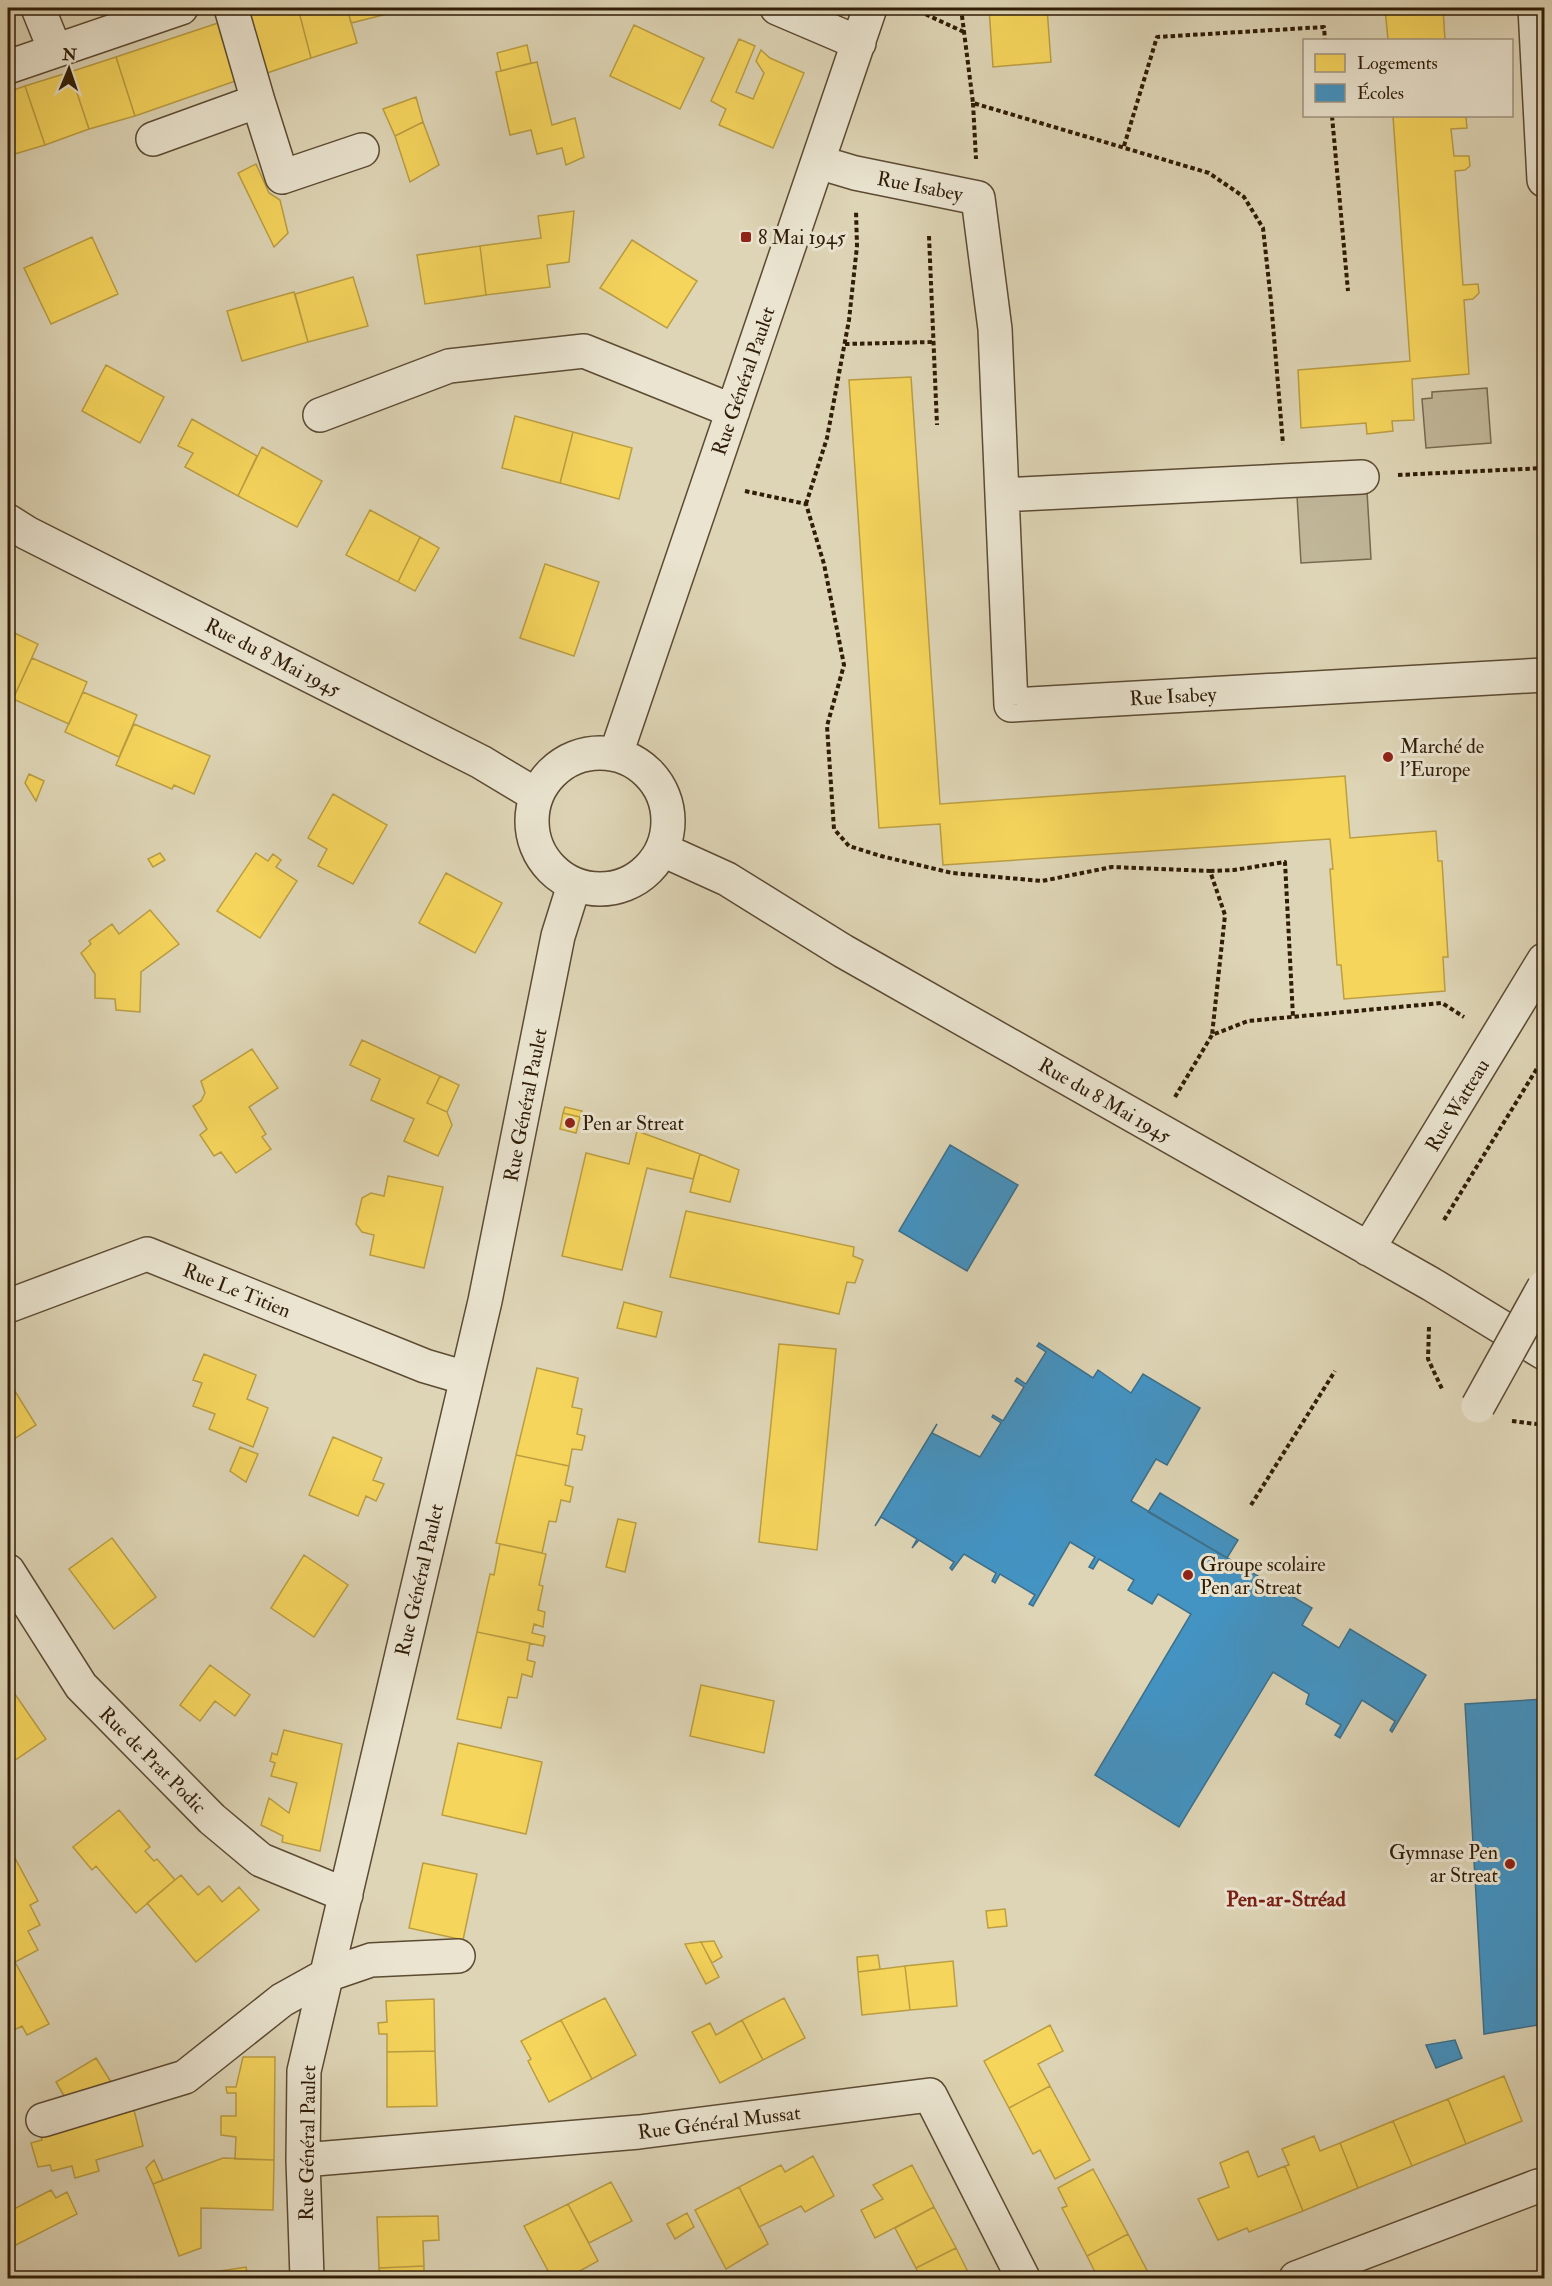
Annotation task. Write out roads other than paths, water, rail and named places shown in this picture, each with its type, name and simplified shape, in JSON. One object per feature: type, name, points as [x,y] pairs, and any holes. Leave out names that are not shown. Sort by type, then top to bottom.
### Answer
[{"type":"street","points":[[38,8],[55,50]]},
{"type":"street","points":[[8,67],[181,8]]},
{"type":"street","points":[[231,8],[282,177],[362,150]]},
{"type":"street","points":[[777,8],[859,43]]},
{"type":"street","name":"Rue Général Paulet","points":[[616,754],[870,8]]},
{"type":"street","points":[[1535,8],[1545,180]]},
{"type":"street","points":[[153,139],[258,101]]},
{"type":"street","name":"Rue Isabey","points":[[818,162],[855,173],[978,198],[995,329],[1011,705],[1545,675]]},
{"type":"street","points":[[320,415],[449,366],[584,351],[733,411]]},
{"type":"street","points":[[1002,495],[1362,477]]},
{"type":"street","name":"Rue du 8 Mai 1945","points":[[8,521],[27,533],[481,762],[536,795]]},
{"type":"street","points":[[592,753],[616,754],[644,767],[663,790],[670,820],[663,850],[648,872],[626,885],[600,890],[574,885],[552,870],[537,848],[531,822],[536,795],[549,775],[569,760],[592,753]]},
{"type":"street","name":"Rue du 8 Mai 1945","points":[[663,850],[727,879],[843,951],[1431,1284],[1545,1353]]},
{"type":"street","name":"Rue Général Paulet","points":[[307,2278],[303,2160],[304,2071],[485,1301],[558,936],[574,885]]},
{"type":"street","name":"Rue Watteau","points":[[1368,1249],[1545,960]]},
{"type":"street","name":"Rue Le Titien","points":[[8,1306],[147,1254],[425,1366],[466,1378]]},
{"type":"street","points":[[1478,1406],[1545,1287]]},
{"type":"street","name":"Rue de Prat Podic","points":[[8,1571],[81,1686],[212,1819],[261,1860],[346,1895]]},
{"type":"street","points":[[43,2120],[185,2077],[282,2000],[327,1975],[371,1960],[458,1956]]},
{"type":"street","name":"Rue Général Mussat","points":[[303,2160],[639,2132],[930,2095],[1023,2278]]},
{"type":"street","points":[[1296,2278],[1542,2190]]},
{"type":"place","name":"8 Mai 1945","points":[[746,237]]},
{"type":"place","name":"Marché de l'Europe","points":[[1388,757]]},
{"type":"place","name":"Pen ar Streat","points":[[570,1123]]},
{"type":"place","name":"Groupe scolaire Pen ar Streat","points":[[1188,1575]]},
{"type":"place","name":"Gymnase Pen ar Streat","points":[[1510,1864]]},
{"type":"district","name":"Pen-ar-Stréad","points":[[1286,1899]]}]
